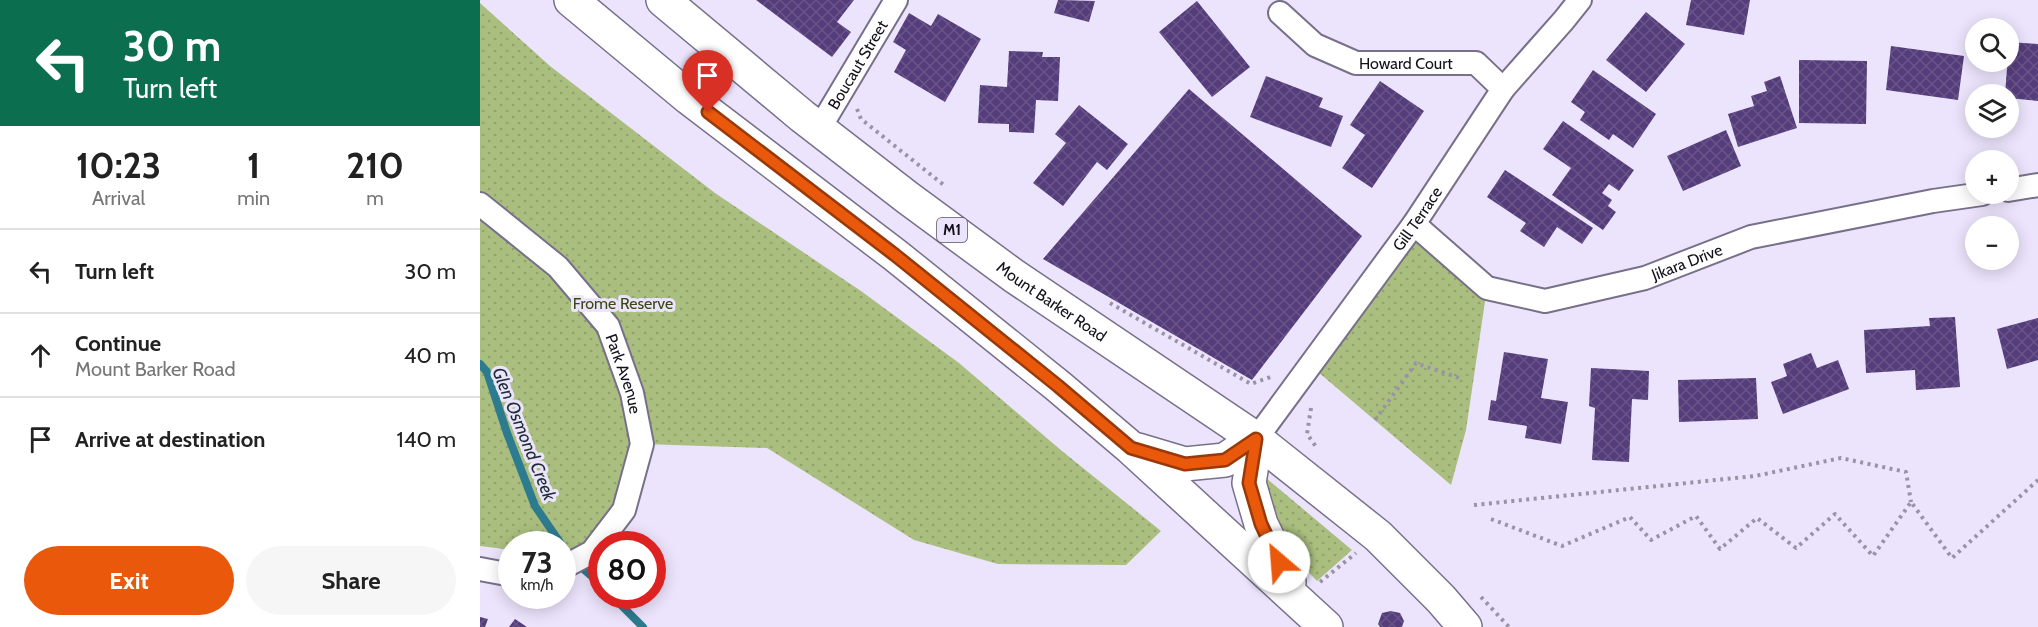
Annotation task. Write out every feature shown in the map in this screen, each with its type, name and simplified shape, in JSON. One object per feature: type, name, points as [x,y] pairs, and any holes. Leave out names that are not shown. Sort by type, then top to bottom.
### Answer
[{"type":"highway","points":[[571,0],[689,98],[895,255],[1058,386],[1131,448],[1326,627]]},
{"type":"highway","name":"Mount Barker Road","points":[[663,0],[819,129],[1014,276],[1256,439],[1378,536],[1442,599]]},
{"type":"highway","points":[[1131,448],[1185,464],[1225,460],[1256,439]]},
{"type":"highway","points":[[1256,439],[1249,483],[1261,524],[1298,600]]},
{"type":"highway","points":[[1442,599],[1457,627]]},
{"type":"highway","name":"M1","points":[[1442,599],[1466,627]]},
{"type":"street","name":"Boucaut Street","points":[[819,129],[896,0]]},
{"type":"street","name":"Gill Terrace","points":[[1256,439],[1414,224],[1503,89],[1580,0]]},
{"type":"street","name":"Howard Court","points":[[1280,13],[1315,45],[1356,63],[1476,63],[1503,89]]},
{"type":"street","points":[[2019,188],[2038,185]]},
{"type":"street","name":"Jikara Drive","points":[[1414,224],[1487,288],[1545,300],[1646,278],[1751,237],[1965,196]]},
{"type":"street","name":"Park Avenue","points":[[480,204],[558,267],[608,326],[632,393],[642,444],[624,510],[592,552],[576,561]]},
{"type":"street","points":[[480,569],[498,572]]},
{"type":"path","points":[[855,105],[861,119],[951,191]]},
{"type":"path","points":[[1100,297],[1251,384],[1272,375],[1275,377]]},
{"type":"path","points":[[1375,420],[1416,363],[1459,378]]},
{"type":"path","points":[[1474,505],[1755,476],[1841,458],[1906,472],[1911,502],[1952,558],[2038,480]]},
{"type":"path","points":[[1491,519],[1562,546],[1630,517],[1650,540],[1696,516],[1720,549],[1757,518],[1796,548],[1835,514],[1873,556],[1911,502]]},
{"type":"path","points":[[1298,600],[1360,550]]},
{"type":"green space","name":"Frome Reserve","points":[[480,3],[550,66],[715,193],[861,291],[959,363],[1161,531],[1126,565],[998,564],[914,540],[767,448],[643,444],[602,531],[588,531],[588,552],[576,554],[576,531],[498,531],[498,548],[480,546]]},
{"type":"green space","points":[[1414,224],[1487,288],[1466,430],[1451,485],[1311,366]]},
{"type":"green space","points":[[1259,472],[1352,550],[1317,581],[1281,543]]},
{"type":"building","points":[[756,0],[854,0],[837,22],[851,32],[832,57]]},
{"type":"building","points":[[1058,0],[1095,1],[1089,22],[1054,13]]},
{"type":"building","points":[[1691,0],[1750,0],[1744,35],[1686,25]]},
{"type":"building","points":[[1197,1],[1250,67],[1212,97],[1159,32]]},
{"type":"building","points":[[1646,12],[1685,44],[1646,92],[1606,60]]},
{"type":"building","points":[[909,13],[931,26],[938,14],[981,39],[945,102],[894,72],[906,50],[893,42]]},
{"type":"building","points":[[2019,43],[2038,44],[2038,101],[2019,99],[2019,84],[2006,84],[2007,72],[2019,72]]},
{"type":"building","points":[[1891,46],[1964,56],[1958,100],[1886,90]]},
{"type":"building","points":[[1009,51],[1043,52],[1042,57],[1060,57],[1058,101],[1036,100],[1034,133],[1009,132],[1009,124],[978,123],[980,85],[1007,87]]},
{"type":"building","points":[[1799,60],[1867,61],[1866,124],[1799,123]]},
{"type":"building","points":[[1593,70],[1656,114],[1633,148],[1613,134],[1609,140],[1580,120],[1585,112],[1571,102]]},
{"type":"building","points":[[1266,76],[1323,98],[1319,107],[1343,116],[1331,147],[1250,117]]},
{"type":"building","points":[[1780,76],[1797,128],[1738,147],[1728,114],[1754,106],[1751,96],[1767,91],[1764,82]]},
{"type":"building","points":[[1380,81],[1424,111],[1372,188],[1342,168],[1365,135],[1350,125]]},
{"type":"building","points":[[1189,89],[1362,236],[1252,380],[1043,259]]},
{"type":"building","points":[[1079,105],[1128,144],[1107,170],[1097,162],[1063,206],[1033,183],[1066,143],[1055,134]]},
{"type":"building","points":[[1563,121],[1634,170],[1619,191],[1609,184],[1602,193],[1612,200],[1608,206],[1616,212],[1603,230],[1552,195],[1571,168],[1543,149]]},
{"type":"building","points":[[1726,130],[1741,166],[1683,191],[1667,156]]},
{"type":"building","points":[[1505,170],[1593,228],[1582,244],[1557,227],[1544,247],[1520,231],[1526,223],[1487,197]]},
{"type":"building","points":[[1955,317],[1960,387],[1916,390],[1915,370],[1866,373],[1864,330],[1930,326],[1929,318]]},
{"type":"building","points":[[2038,318],[2038,360],[2007,369],[1997,329]]},
{"type":"building","points":[[1504,352],[1548,359],[1541,398],[1568,402],[1561,444],[1525,438],[1527,426],[1488,420],[1491,400],[1496,401]]},
{"type":"building","points":[[1811,353],[1817,368],[1838,360],[1849,389],[1783,414],[1771,382],[1787,376],[1783,364]]},
{"type":"building","points":[[1591,368],[1649,371],[1648,400],[1632,399],[1629,462],[1592,460],[1595,408],[1589,406]]},
{"type":"building","points":[[1756,378],[1758,419],[1679,422],[1678,380]]},
{"type":"building","points":[[1391,611],[1400,613],[1404,621],[1402,627],[1380,627],[1378,624],[1382,613]]},
{"type":"building","points":[[480,617],[488,619],[485,627],[480,627]]},
{"type":"building","points":[[515,619],[527,627],[509,627]]},
{"type":"waterway","name":"Glen Osmond Creek","points":[[480,364],[487,372],[535,506],[552,531]]},
{"type":"waterway","name":"Glen Osmond Creek","points":[[576,563],[588,573]]},
{"type":"waterway","name":"Glen Osmond Creek","points":[[625,609],[643,627]]},
{"type":"route","points":[[708,112],[895,255],[1131,448],[1185,464],[1225,460],[1256,439],[1249,483],[1261,524],[1279,562]]}]
